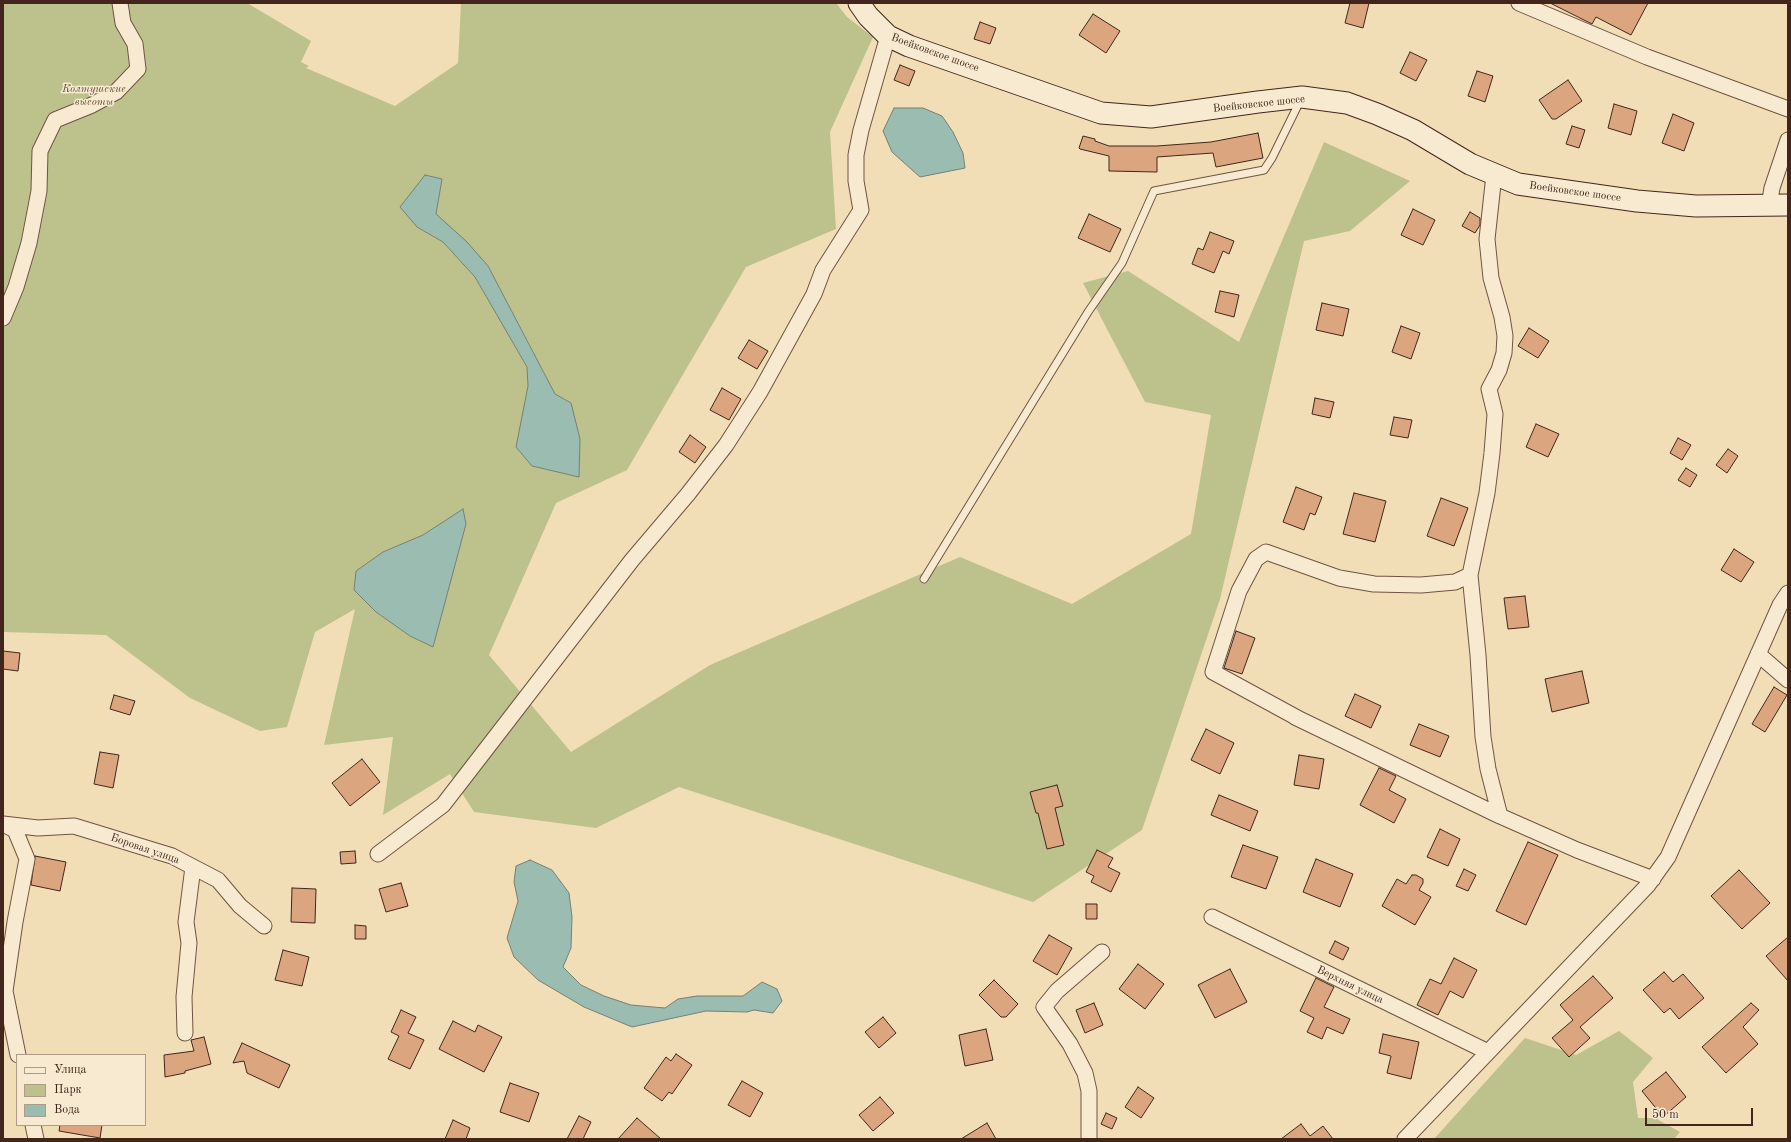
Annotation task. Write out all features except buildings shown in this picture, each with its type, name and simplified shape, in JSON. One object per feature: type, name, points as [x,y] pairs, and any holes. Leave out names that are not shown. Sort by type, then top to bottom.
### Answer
[{"type":"street","points":[[3,318],[16,287],[29,243],[39,191],[40,150],[55,120],[92,105],[116,92],[138,69],[135,44],[123,23],[120,3]]},
{"type":"street","points":[[1519,3],[1646,57],[1788,108]]},
{"type":"street","name":"Воейковское шоссе","points":[[865,7],[888,36],[909,46],[1101,113],[1151,117],[1302,97],[1346,103],[1377,114],[1413,130],[1470,164],[1518,184],[1637,201],[1696,206],[1778,205]]},
{"type":"street","points":[[378,854],[443,805],[632,560],[688,494],[726,445],[760,392],[814,294],[823,270],[861,210],[856,181],[856,155],[861,130],[888,36]]},
{"type":"street","points":[[1778,205],[1772,188],[1788,140]]},
{"type":"street","points":[[1494,175],[1487,239],[1491,278],[1502,316],[1505,336],[1504,353],[1499,370],[1489,389],[1495,414],[1492,453],[1487,493],[1470,574],[1478,656],[1483,736],[1488,769],[1500,816]]},
{"type":"street","points":[[1470,574],[1455,582],[1421,586],[1374,584],[1339,578],[1266,552],[1256,559],[1238,590],[1213,672],[1299,719],[1500,816],[1577,850],[1653,879]]},
{"type":"street","points":[[1405,1139],[1653,879],[1668,857],[1780,605],[1788,593]]},
{"type":"street","points":[[1758,654],[1788,680]]},
{"type":"street","points":[[3,824],[15,830],[27,859],[15,922],[5,991],[18,1054]]},
{"type":"street","name":"Боровая улица","points":[[3,824],[38,828],[74,826],[172,856],[218,880],[240,906],[264,926]]},
{"type":"street","points":[[185,1033],[184,997],[189,944],[186,922],[193,867]]},
{"type":"street","name":"Верхняя улица","points":[[1212,917],[1488,1052]]},
{"type":"street","points":[[1089,1139],[1089,1091],[1085,1073],[1070,1044],[1044,1007],[1057,991],[1102,952]]},
{"type":"street","points":[[33,1126],[36,1139]]},
{"type":"lane","points":[[924,579],[1088,312],[1122,263],[1154,191],[1264,170],[1272,158],[1302,97]]},
{"type":"green space","name":"Колтушские высоты","points":[[3,3],[247,3],[311,41],[301,62],[309,66],[306,68],[395,106],[458,63],[461,3],[836,3],[847,17],[873,37],[830,132],[836,229],[746,267],[627,470],[556,503],[489,655],[571,752],[710,665],[960,557],[1072,604],[1191,534],[1211,415],[1145,402],[1083,283],[1128,271],[1239,342],[1324,142],[1410,181],[1350,231],[1304,241],[1220,599],[1142,830],[1033,902],[679,787],[596,828],[474,812],[450,774],[383,815],[393,737],[324,745],[355,609],[315,632],[287,727],[260,731],[190,698],[106,635],[3,632]],"holes":[[[442,179],[436,214],[488,266],[555,394],[571,403],[528,386],[527,367],[475,277],[443,242],[417,227]],[[463,510],[433,647],[410,636],[376,612],[354,590],[356,571],[383,552],[423,535]]]},
{"type":"green space","points":[[1619,1031],[1653,1058],[1633,1082],[1638,1118],[1655,1118],[1680,1132],[1674,1139],[1434,1139],[1525,1038],[1576,1055]]},
{"type":"water","points":[[894,108],[923,108],[942,116],[953,132],[963,153],[965,168],[920,177],[892,152],[883,131]]},
{"type":"water","points":[[425,175],[442,179],[436,214],[467,242],[488,266],[555,394],[571,403],[580,439],[579,477],[532,466],[516,447],[528,386],[527,367],[475,277],[443,242],[417,227],[400,207]]},
{"type":"water","points":[[463,509],[466,524],[433,647],[410,636],[376,612],[354,590],[356,571],[383,552],[423,535]]},
{"type":"water","points":[[530,860],[552,870],[569,893],[572,917],[571,948],[563,967],[581,985],[604,996],[631,1005],[665,1008],[678,999],[697,996],[743,996],[762,982],[777,989],[782,1001],[773,1013],[754,1010],[747,1012],[706,1011],[632,1027],[584,1007],[538,980],[514,957],[507,938],[518,901],[514,882],[516,866]]}]
